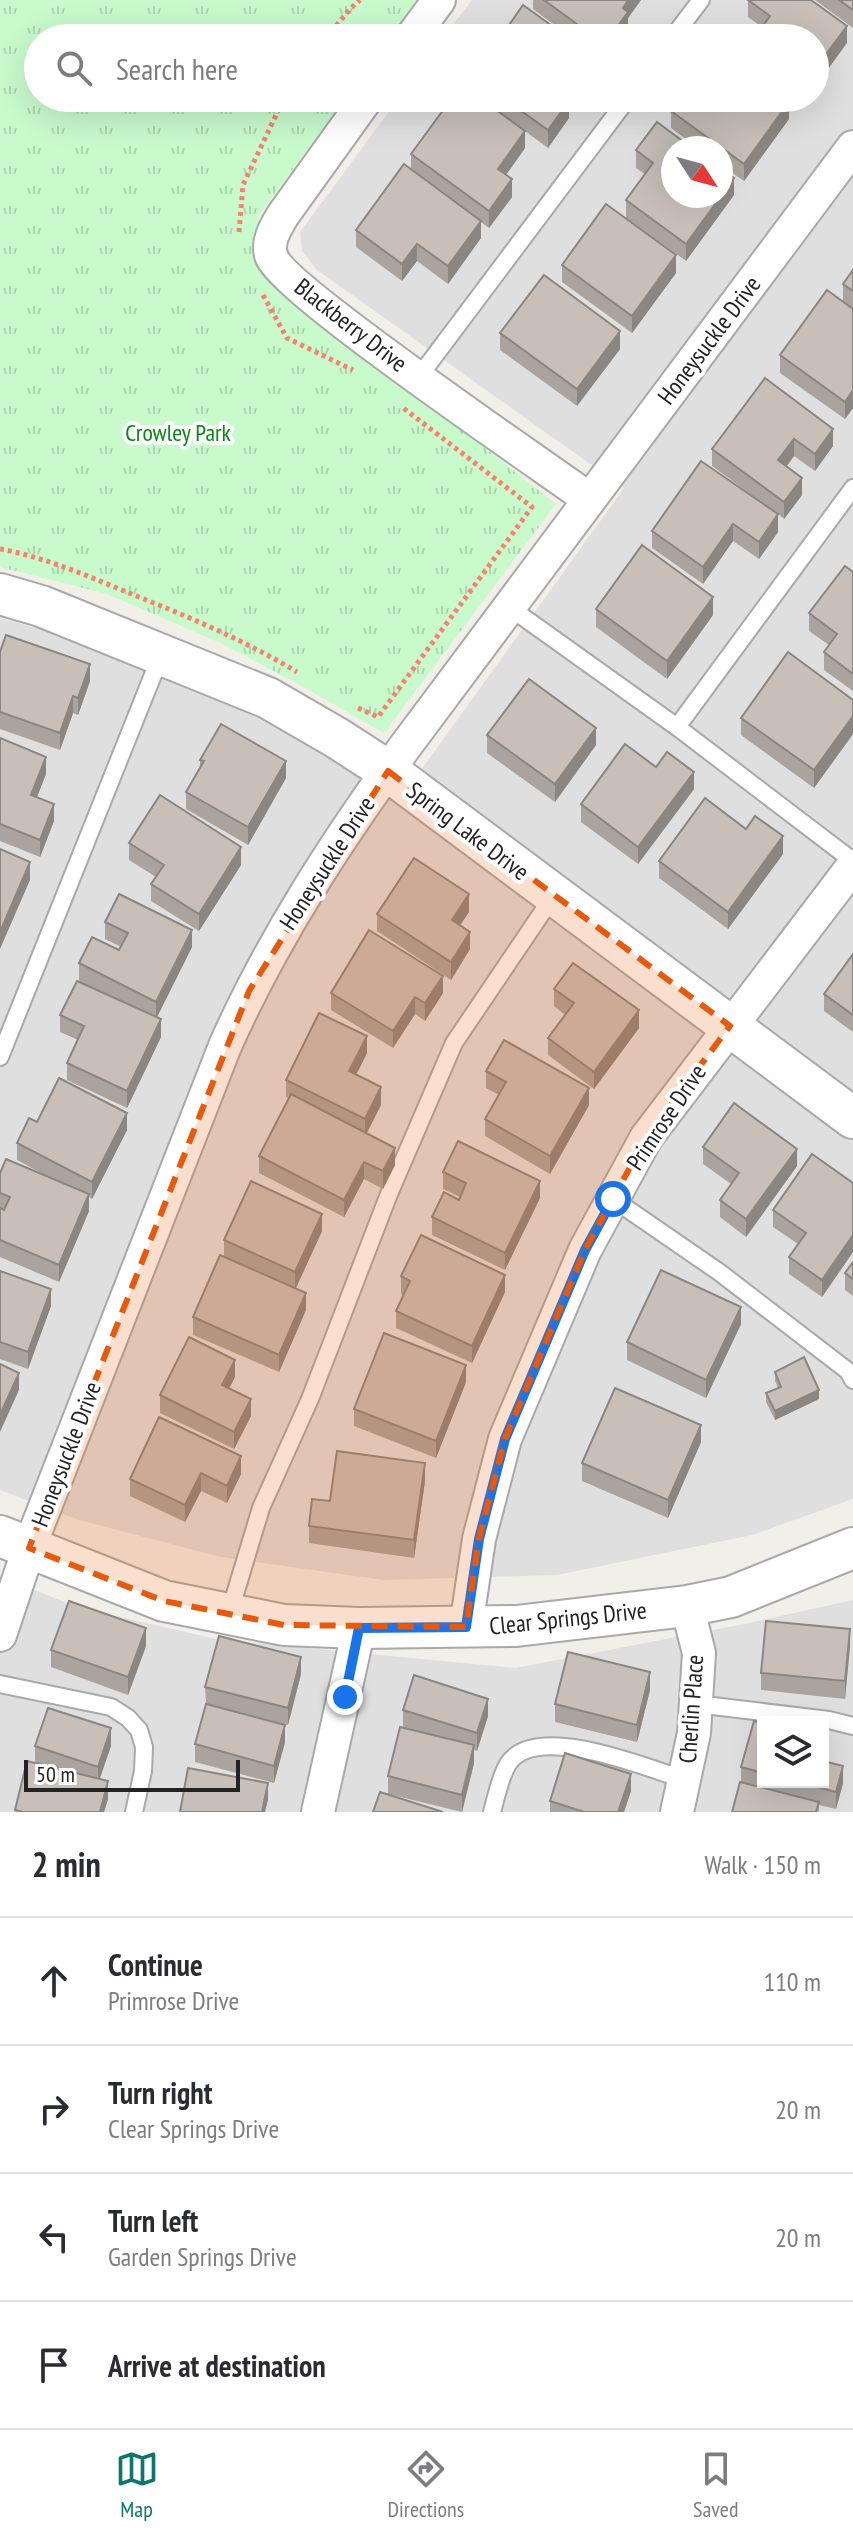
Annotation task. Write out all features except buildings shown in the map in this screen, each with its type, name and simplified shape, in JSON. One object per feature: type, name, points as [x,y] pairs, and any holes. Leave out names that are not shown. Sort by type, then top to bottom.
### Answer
[{"type":"street","points":[[421,24],[439,0]]},
{"type":"street","name":"Blackberry Drive","points":[[357,112],[277,224],[272,234],[271,256],[284,272],[320,303],[418,378],[589,499]]},
{"type":"street","name":"Honeysuckle Drive","points":[[0,1635],[14,1542],[249,991],[283,929],[388,771],[853,147]]},
{"type":"street","name":"Spring Lake Drive","points":[[0,594],[41,606],[268,698],[337,738],[388,771],[853,1118]]},
{"type":"street","name":"Primrose Drive","points":[[466,1627],[479,1539],[505,1439],[585,1250],[646,1138],[853,864]]},
{"type":"street","name":"Clear Springs Drive","points":[[14,1542],[164,1601],[284,1625],[359,1628],[516,1626],[687,1606],[731,1597],[853,1548]]},
{"type":"street","name":"Cherlin Place","points":[[677,1812],[694,1733],[699,1653],[687,1606]]},
{"type":"street","points":[[318,1812],[359,1628]]},
{"type":"lane","points":[[683,24],[701,0]]},
{"type":"lane","points":[[418,378],[618,112]]},
{"type":"lane","points":[[677,727],[853,488]]},
{"type":"lane","points":[[509,607],[677,727],[853,864]]},
{"type":"lane","points":[[0,1057],[161,654]]},
{"type":"lane","points":[[229,1614],[261,1508],[310,1399],[389,1194],[454,1043],[554,895]]},
{"type":"lane","points":[[613,1199],[719,1272],[848,1371],[853,1380]]},
{"type":"lane","points":[[0,1684],[111,1707],[128,1718],[139,1730],[144,1747],[143,1771],[134,1812]]},
{"type":"lane","points":[[696,1704],[829,1720],[853,1726]]},
{"type":"lane","points":[[492,1812],[508,1764],[522,1752],[539,1747],[563,1746],[604,1754],[685,1780]]},
{"type":"path","points":[[338,24],[360,0]]},
{"type":"path","points":[[239,238],[243,185],[277,112]]},
{"type":"path","points":[[259,288],[287,338],[356,372]]},
{"type":"path","points":[[357,708],[378,717],[532,507],[393,401]]},
{"type":"path","points":[[0,549],[97,580],[178,612],[266,653],[305,677]]},
{"type":"highlighted area","points":[[388,771],[730,1026],[646,1138],[585,1250],[505,1439],[479,1539],[466,1627],[284,1625],[164,1601],[29,1548],[249,991]]},
{"type":"shaded area","points":[[472,0],[853,0],[853,1499],[752,1535],[557,1575],[384,1580],[221,1557],[79,1520],[0,1490],[0,618],[69,637],[189,681],[323,753],[398,802],[624,488],[317,270],[302,251],[300,232],[389,112],[829,112],[829,24],[454,24]]},
{"type":"shaded area","points":[[0,1576],[77,1607],[216,1639],[515,1668],[853,1600],[853,1812],[0,1812]]},
{"type":"green space","name":"Crowley Park","points":[[0,0],[416,0],[398,24],[24,24],[24,112],[335,112],[257,218],[281,288],[556,504],[384,733],[218,642],[107,594],[0,567]]},
{"type":"route","points":[[345,1697],[359,1628],[466,1627],[479,1539],[505,1439],[585,1250],[613,1199]]}]
